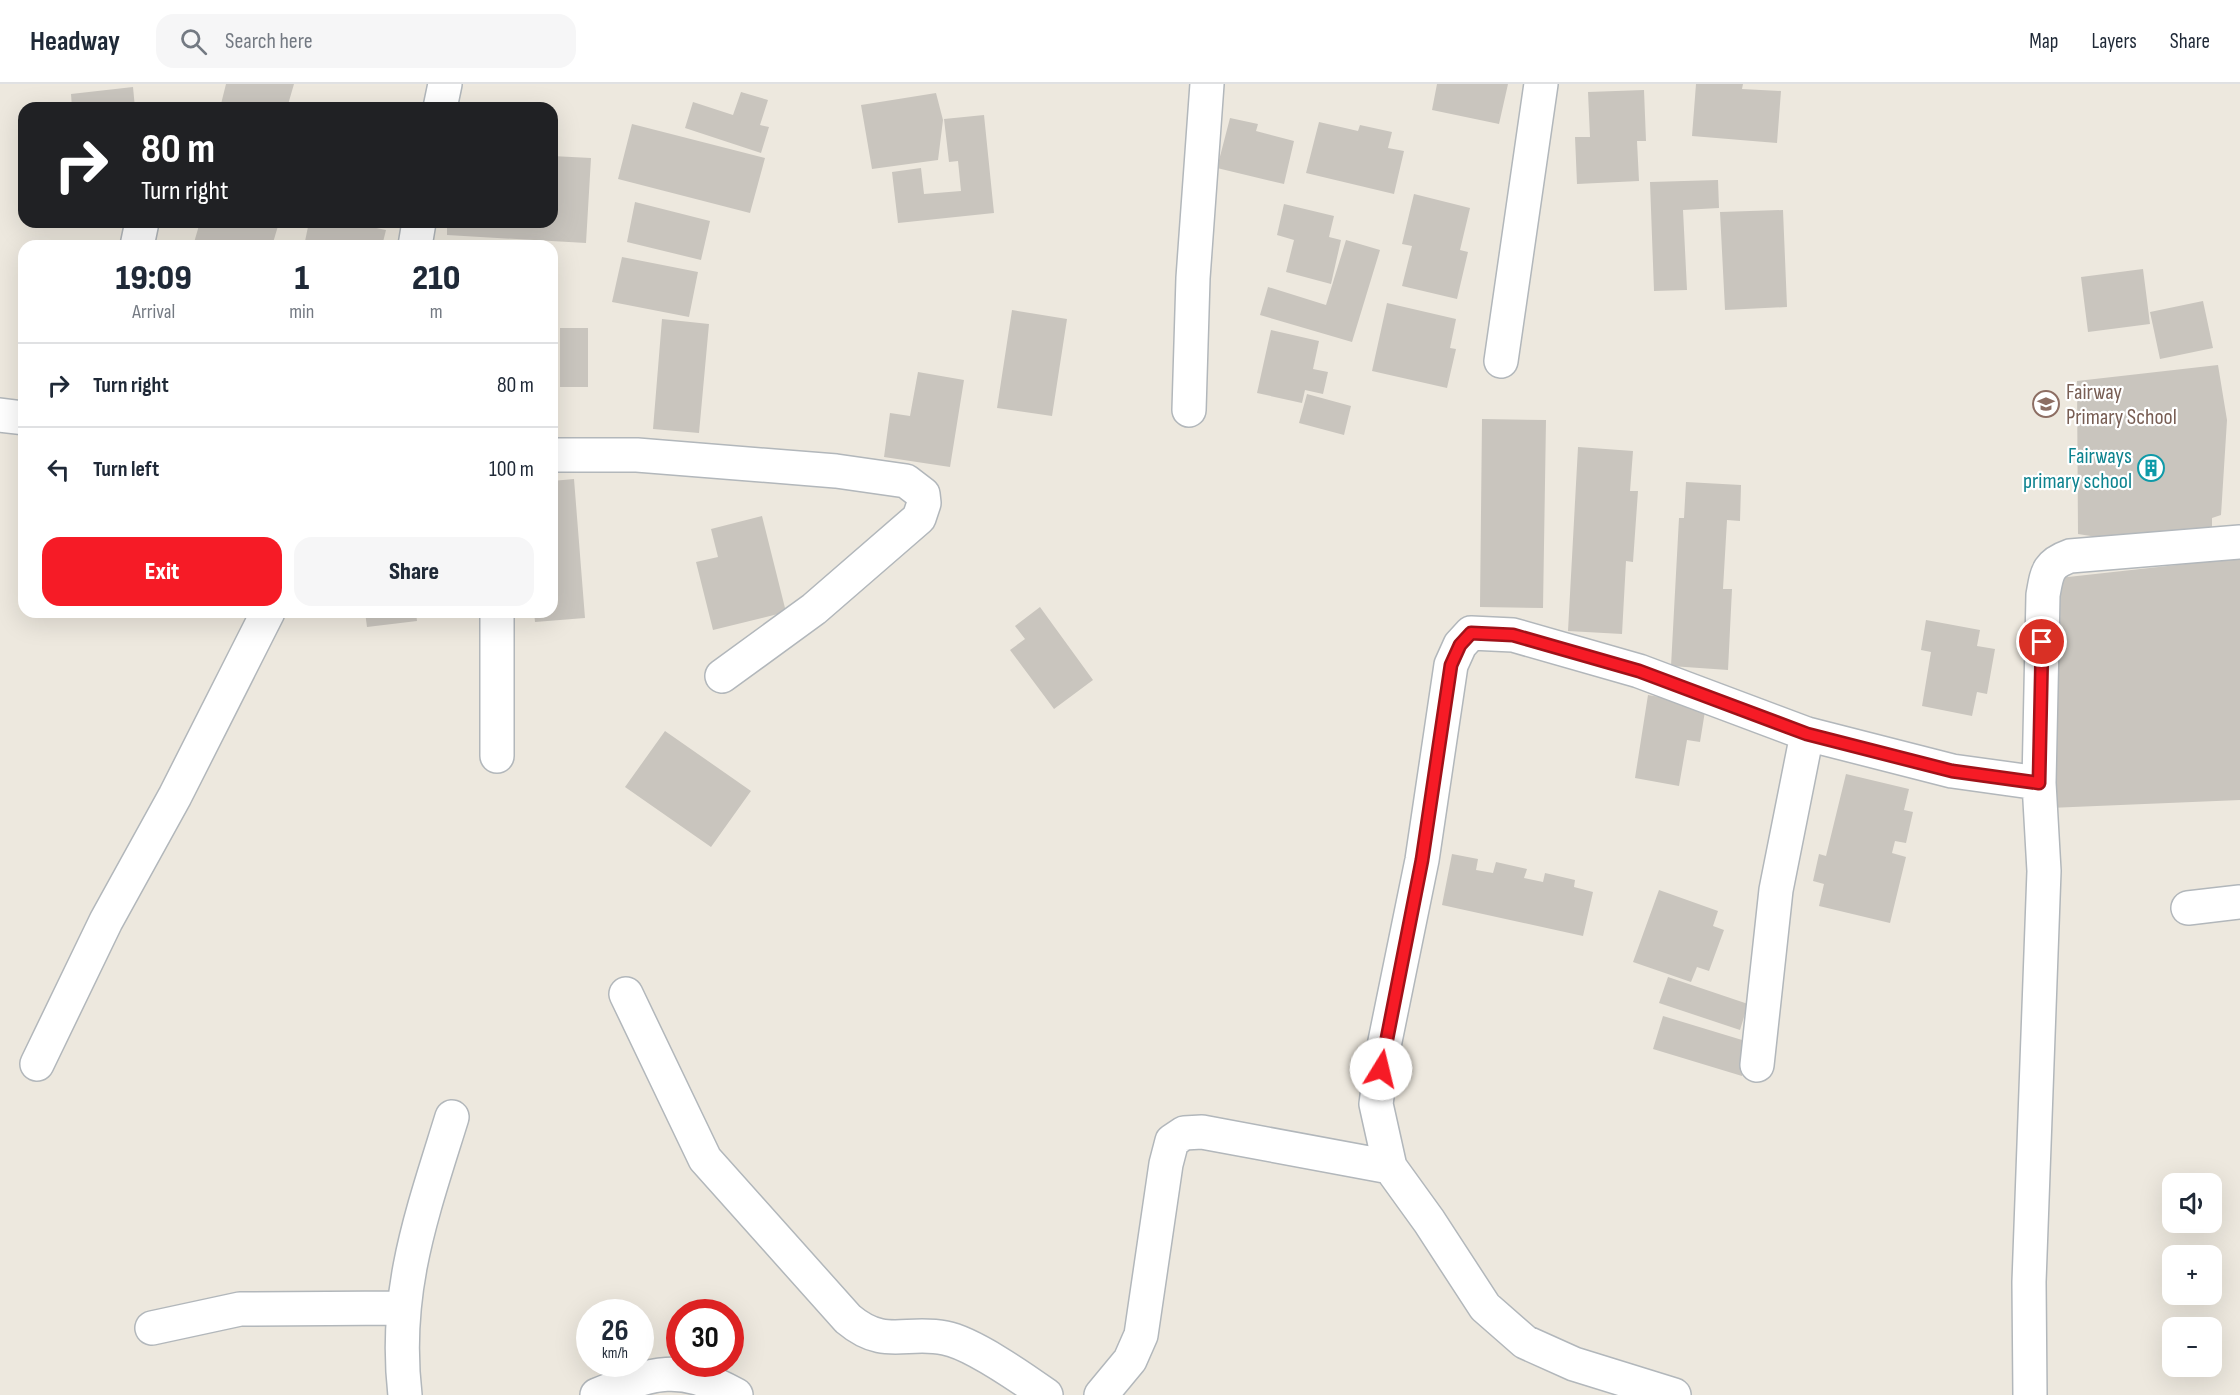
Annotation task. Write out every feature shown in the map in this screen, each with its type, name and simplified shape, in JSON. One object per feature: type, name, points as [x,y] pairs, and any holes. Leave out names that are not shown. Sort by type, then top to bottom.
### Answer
[{"type":"street","points":[[441,102],[445,84]]},
{"type":"street","points":[[1189,410],[1193,278],[1207,84]]},
{"type":"street","points":[[1501,361],[1541,84]]},
{"type":"street","points":[[0,415],[18,417]]},
{"type":"street","points":[[558,455],[636,455],[836,471],[906,480],[923,494],[924,503],[919,518],[814,609],[722,676]]},
{"type":"street","points":[[2030,1395],[2029,1282],[2044,871],[2039,783],[2043,595],[2047,573],[2056,561],[2070,556],[2240,542]]},
{"type":"street","points":[[37,1064],[106,921],[175,796],[265,618]]},
{"type":"street","points":[[497,618],[497,756]]},
{"type":"street","points":[[1674,1395],[1574,1364],[1525,1342],[1485,1307],[1429,1221],[1389,1167],[1376,1104],[1383,1052],[1422,860],[1451,665],[1465,639],[1471,633],[1513,635],[1639,671],[1807,734],[1952,771],[2039,783]]},
{"type":"street","points":[[1757,1065],[1776,890],[1807,734]]},
{"type":"street","points":[[2188,908],[2240,902]]},
{"type":"street","points":[[626,994],[705,1159],[848,1319],[864,1333],[889,1337],[945,1338],[975,1351],[1046,1395]]},
{"type":"street","points":[[405,1395],[402,1308],[412,1248],[452,1117]]},
{"type":"street","points":[[1101,1395],[1130,1360],[1141,1335],[1166,1164],[1172,1141],[1184,1133],[1202,1132],[1389,1167]]},
{"type":"street","points":[[152,1328],[240,1309],[402,1308]]},
{"type":"street","points":[[597,1395],[645,1376],[683,1373],[736,1395]]},
{"type":"building","points":[[226,84],[294,84],[289,102],[222,102]]},
{"type":"building","points":[[1437,84],[1508,84],[1499,124],[1432,110]]},
{"type":"building","points":[[1696,84],[1743,84],[1742,89],[1781,91],[1777,143],[1692,136]]},
{"type":"building","points":[[133,87],[134,102],[72,102],[71,94]]},
{"type":"building","points":[[1644,90],[1646,141],[1637,141],[1639,181],[1577,184],[1575,137],[1590,137],[1588,92]]},
{"type":"building","points":[[741,92],[768,100],[760,125],[769,127],[761,153],[685,128],[693,102],[733,115]]},
{"type":"building","points":[[936,93],[943,120],[938,160],[872,169],[861,105]]},
{"type":"building","points":[[984,115],[994,213],[898,223],[892,172],[921,168],[924,194],[961,191],[958,161],[949,162],[944,119]]},
{"type":"building","points":[[1230,118],[1258,124],[1256,131],[1294,141],[1284,184],[1217,168]]},
{"type":"building","points":[[1319,122],[1358,131],[1360,125],[1392,132],[1388,148],[1404,151],[1394,194],[1306,173]]},
{"type":"building","points":[[632,124],[765,158],[750,213],[618,179]]},
{"type":"building","points":[[558,156],[591,158],[586,243],[447,235],[447,228],[558,228]]},
{"type":"building","points":[[1718,180],[1719,208],[1683,210],[1687,290],[1654,291],[1650,182]]},
{"type":"building","points":[[1414,194],[1470,208],[1460,250],[1468,252],[1457,299],[1402,286],[1412,246],[1402,244]]},
{"type":"building","points":[[635,202],[710,221],[701,260],[627,242]]},
{"type":"building","points":[[1284,204],[1334,216],[1329,237],[1341,240],[1331,284],[1286,272],[1294,240],[1277,235]]},
{"type":"building","points":[[1783,210],[1787,307],[1725,310],[1720,212]]},
{"type":"building","points":[[198,228],[277,228],[274,240],[195,240]]},
{"type":"building","points":[[308,228],[386,230],[384,240],[305,240]]},
{"type":"building","points":[[1346,240],[1380,250],[1352,342],[1260,315],[1268,287],[1326,305]]},
{"type":"building","points":[[622,257],[698,272],[689,317],[612,302]]},
{"type":"building","points":[[2143,269],[2150,324],[2088,332],[2081,277]]},
{"type":"building","points":[[2203,301],[2213,348],[2160,359],[2150,312]]},
{"type":"building","points":[[1387,303],[1456,319],[1450,348],[1456,349],[1447,388],[1372,371]]},
{"type":"building","points":[[1012,310],[1067,319],[1052,416],[997,408]]},
{"type":"building","points":[[662,319],[709,324],[699,433],[653,429]]},
{"type":"building","points":[[560,328],[588,328],[588,387],[560,387]]},
{"type":"building","points":[[1271,330],[1319,341],[1313,369],[1328,372],[1323,394],[1305,390],[1302,403],[1257,393]]},
{"type":"building","name":"Fairways primary school","points":[[2218,365],[2227,420],[2221,515],[2212,518],[2212,531],[2097,537],[2078,534],[2077,381]]},
{"type":"building","points":[[918,372],[964,380],[950,467],[884,457],[890,413],[910,416]]},
{"type":"building","points":[[1307,394],[1351,406],[1344,435],[1299,423]]},
{"type":"building","points":[[1482,419],[1546,420],[1543,608],[1480,607]]},
{"type":"building","points":[[1578,447],[1633,451],[1630,491],[1638,491],[1633,562],[1626,561],[1622,634],[1568,631]]},
{"type":"building","points":[[574,479],[585,618],[535,622],[535,618],[558,618],[558,480]]},
{"type":"building","points":[[1686,482],[1741,485],[1740,521],[1727,520],[1723,589],[1732,589],[1728,670],[1671,666],[1679,518],[1684,518]]},
{"type":"building","points":[[762,516],[786,612],[713,630],[696,562],[718,557],[711,529]]},
{"type":"building","points":[[2240,558],[2240,800],[2049,808],[2059,578]]},
{"type":"building","points":[[1040,607],[1093,680],[1054,709],[1010,650],[1025,639],[1015,626]]},
{"type":"building","points":[[366,618],[417,618],[417,621],[367,627]]},
{"type":"building","points":[[1926,620],[1980,630],[1977,646],[1995,649],[1987,694],[1977,692],[1972,716],[1922,706],[1931,652],[1921,650]]},
{"type":"building","points":[[1648,695],[1706,705],[1700,742],[1687,740],[1679,786],[1635,778]]},
{"type":"building","points":[[665,731],[751,791],[711,847],[625,787]]},
{"type":"building","points":[[1846,774],[1909,789],[1904,810],[1913,812],[1906,843],[1895,841],[1892,853],[1906,857],[1890,923],[1819,906],[1824,884],[1813,881],[1819,854],[1826,856]]},
{"type":"building","points":[[1452,854],[1478,859],[1476,870],[1493,873],[1496,862],[1527,869],[1524,878],[1543,882],[1545,873],[1575,880],[1574,887],[1593,892],[1583,936],[1442,905]]},
{"type":"building","points":[[1659,890],[1718,911],[1713,926],[1724,930],[1709,971],[1697,967],[1691,982],[1633,962]]},
{"type":"building","points":[[1668,977],[1748,1004],[1740,1030],[1659,1003]]},
{"type":"building","points":[[1663,1016],[1752,1043],[1742,1076],[1653,1049]]},
{"type":"place","name":"Fairway Primary School","points":[[2046,404]]},
{"type":"place","name":"Fairways primary school","points":[[2151,468]]},
{"type":"route","points":[[1381,1069],[1422,860],[1451,665],[1460,645],[1471,633],[1513,635],[1639,671],[1807,734],[1952,771],[2039,783],[2042,642]]}]
